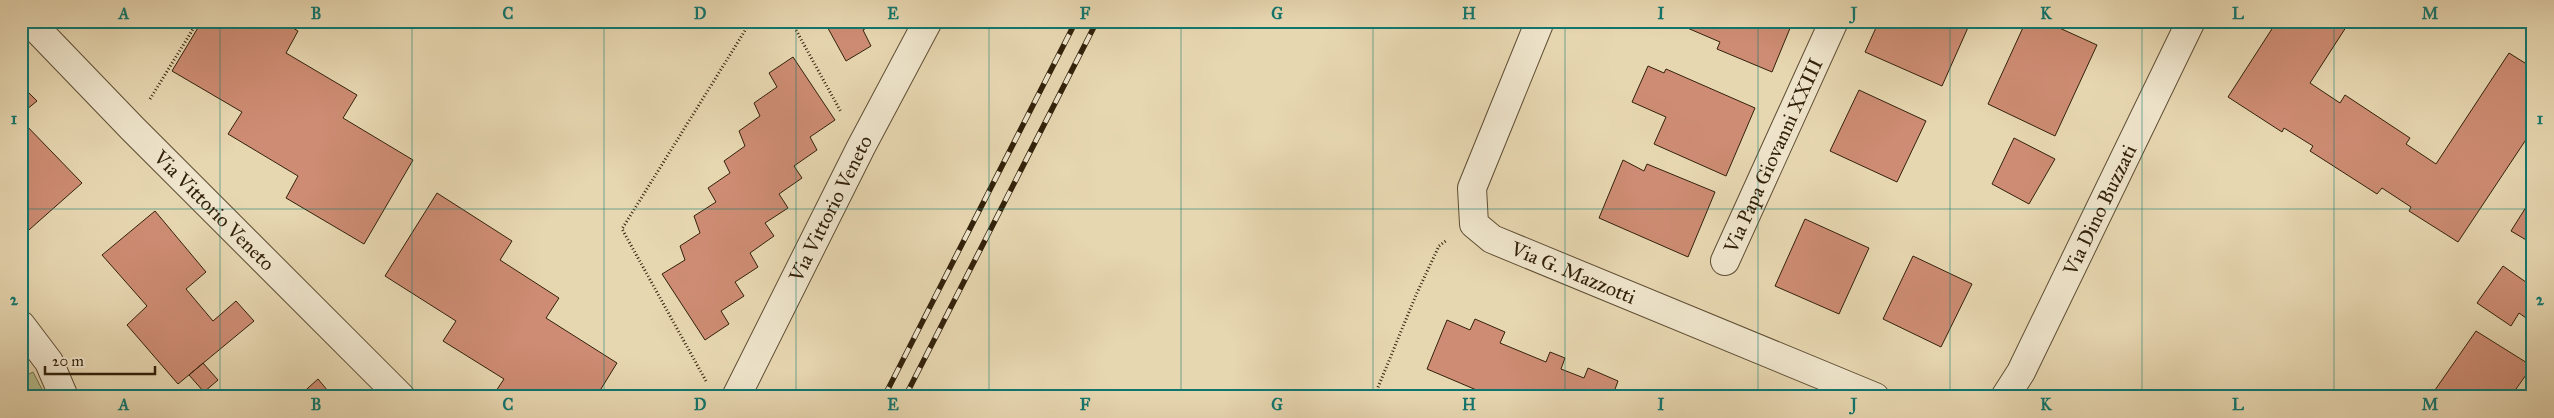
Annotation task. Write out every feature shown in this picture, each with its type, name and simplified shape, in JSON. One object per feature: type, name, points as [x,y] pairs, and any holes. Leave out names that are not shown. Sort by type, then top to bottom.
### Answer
[{"type":"street","name":"Via Vittorio Veneto","points":[[30,21],[132,128],[401,397]]},
{"type":"street","name":"Via Vittorio Veneto","points":[[723,393],[861,147],[928,21]]},
{"type":"street","points":[[1474,224],[1472,188],[1540,21]]},
{"type":"street","name":"Via Papa Giovanni XXIII","points":[[1725,261],[1834,21]]},
{"type":"street","name":"Via Dino Buzzati","points":[[2005,397],[2020,372],[2191,21]]},
{"type":"street","name":"Via G. Mazzotti","points":[[1474,224],[1492,239],[1875,397]]},
{"type":"street","points":[[21,325],[48,362],[64,397]]},
{"type":"path","points":[[132,128],[198,21]]},
{"type":"path","points":[[723,393],[622,229],[752,21]]},
{"type":"path","points":[[791,21],[861,147]]},
{"type":"path","points":[[2526,21],[2533,26]]},
{"type":"path","points":[[1374,397],[1439,246],[1474,224]]},
{"type":"green space","points":[[33,372],[46,397],[21,397],[21,378]]},
{"type":"building","points":[[202,21],[282,21],[298,31],[286,53],[357,95],[343,118],[413,160],[364,244],[286,198],[298,176],[228,134],[242,112],[172,71]]},
{"type":"building","points":[[824,21],[878,21],[863,30],[871,46],[846,61]]},
{"type":"building","points":[[1679,21],[1793,21],[1772,72],[1717,49],[1720,42],[1678,24]]},
{"type":"building","points":[[1879,21],[1966,21],[1970,23],[1942,86],[1865,52]]},
{"type":"building","points":[[2026,21],[2044,21],[2097,45],[2055,136],[1988,104]]},
{"type":"building","points":[[2277,21],[2350,21],[2310,83],[2340,103],[2345,95],[2410,138],[2406,144],[2436,164],[2509,53],[2533,68],[2533,129],[2458,242],[2409,211],[2411,207],[2382,188],[2377,194],[2310,151],[2313,146],[2284,128],[2282,132],[2228,97]]},
{"type":"building","points":[[793,57],[835,120],[810,137],[817,150],[794,166],[802,178],[779,194],[788,208],[765,223],[774,236],[750,253],[758,267],[735,282],[744,296],[721,311],[729,324],[705,340],[662,274],[685,260],[680,246],[700,233],[694,216],[716,202],[708,188],[730,173],[724,161],[745,146],[739,131],[760,116],[754,103],[777,87],[769,73]]},
{"type":"building","points":[[1648,66],[1664,73],[1666,69],[1755,108],[1726,176],[1654,144],[1666,117],[1632,102]]},
{"type":"building","points":[[21,85],[37,101],[21,114]]},
{"type":"building","points":[[1859,90],[1926,121],[1897,182],[1830,151]]},
{"type":"building","points":[[21,120],[82,183],[21,237]]},
{"type":"building","points":[[2014,138],[2055,159],[2029,204],[1992,184]]},
{"type":"building","points":[[1623,160],[1644,171],[1647,164],[1715,192],[1688,257],[1599,218]]},
{"type":"building","points":[[437,193],[512,241],[500,260],[559,298],[546,318],[617,363],[596,397],[492,397],[504,379],[443,341],[456,321],[385,276]]},
{"type":"building","points":[[2533,196],[2533,244],[2511,231]]},
{"type":"building","points":[[155,211],[206,272],[186,289],[213,321],[236,301],[254,321],[178,384],[127,325],[147,306],[102,255]]},
{"type":"building","points":[[1805,219],[1869,248],[1839,314],[1775,286]]},
{"type":"building","points":[[1913,256],[1972,284],[1941,347],[1883,319]]},
{"type":"building","points":[[2503,266],[2533,287],[2533,323],[2519,313],[2511,326],[2477,303]]},
{"type":"building","points":[[1475,319],[1505,332],[1500,343],[1546,362],[1550,352],[1565,358],[1561,369],[1584,378],[1588,368],[1618,381],[1614,392],[1626,397],[1493,397],[1427,369],[1447,320],[1470,330]]},
{"type":"building","points":[[2476,331],[2532,366],[2512,395],[2515,397],[2445,397],[2435,390]]},
{"type":"building","points":[[203,363],[218,380],[204,392],[189,375]]},
{"type":"building","points":[[318,379],[333,397],[298,397]]},
{"type":"railway","points":[[884,397],[1076,21]]},
{"type":"railway","points":[[905,397],[1097,21]]}]
